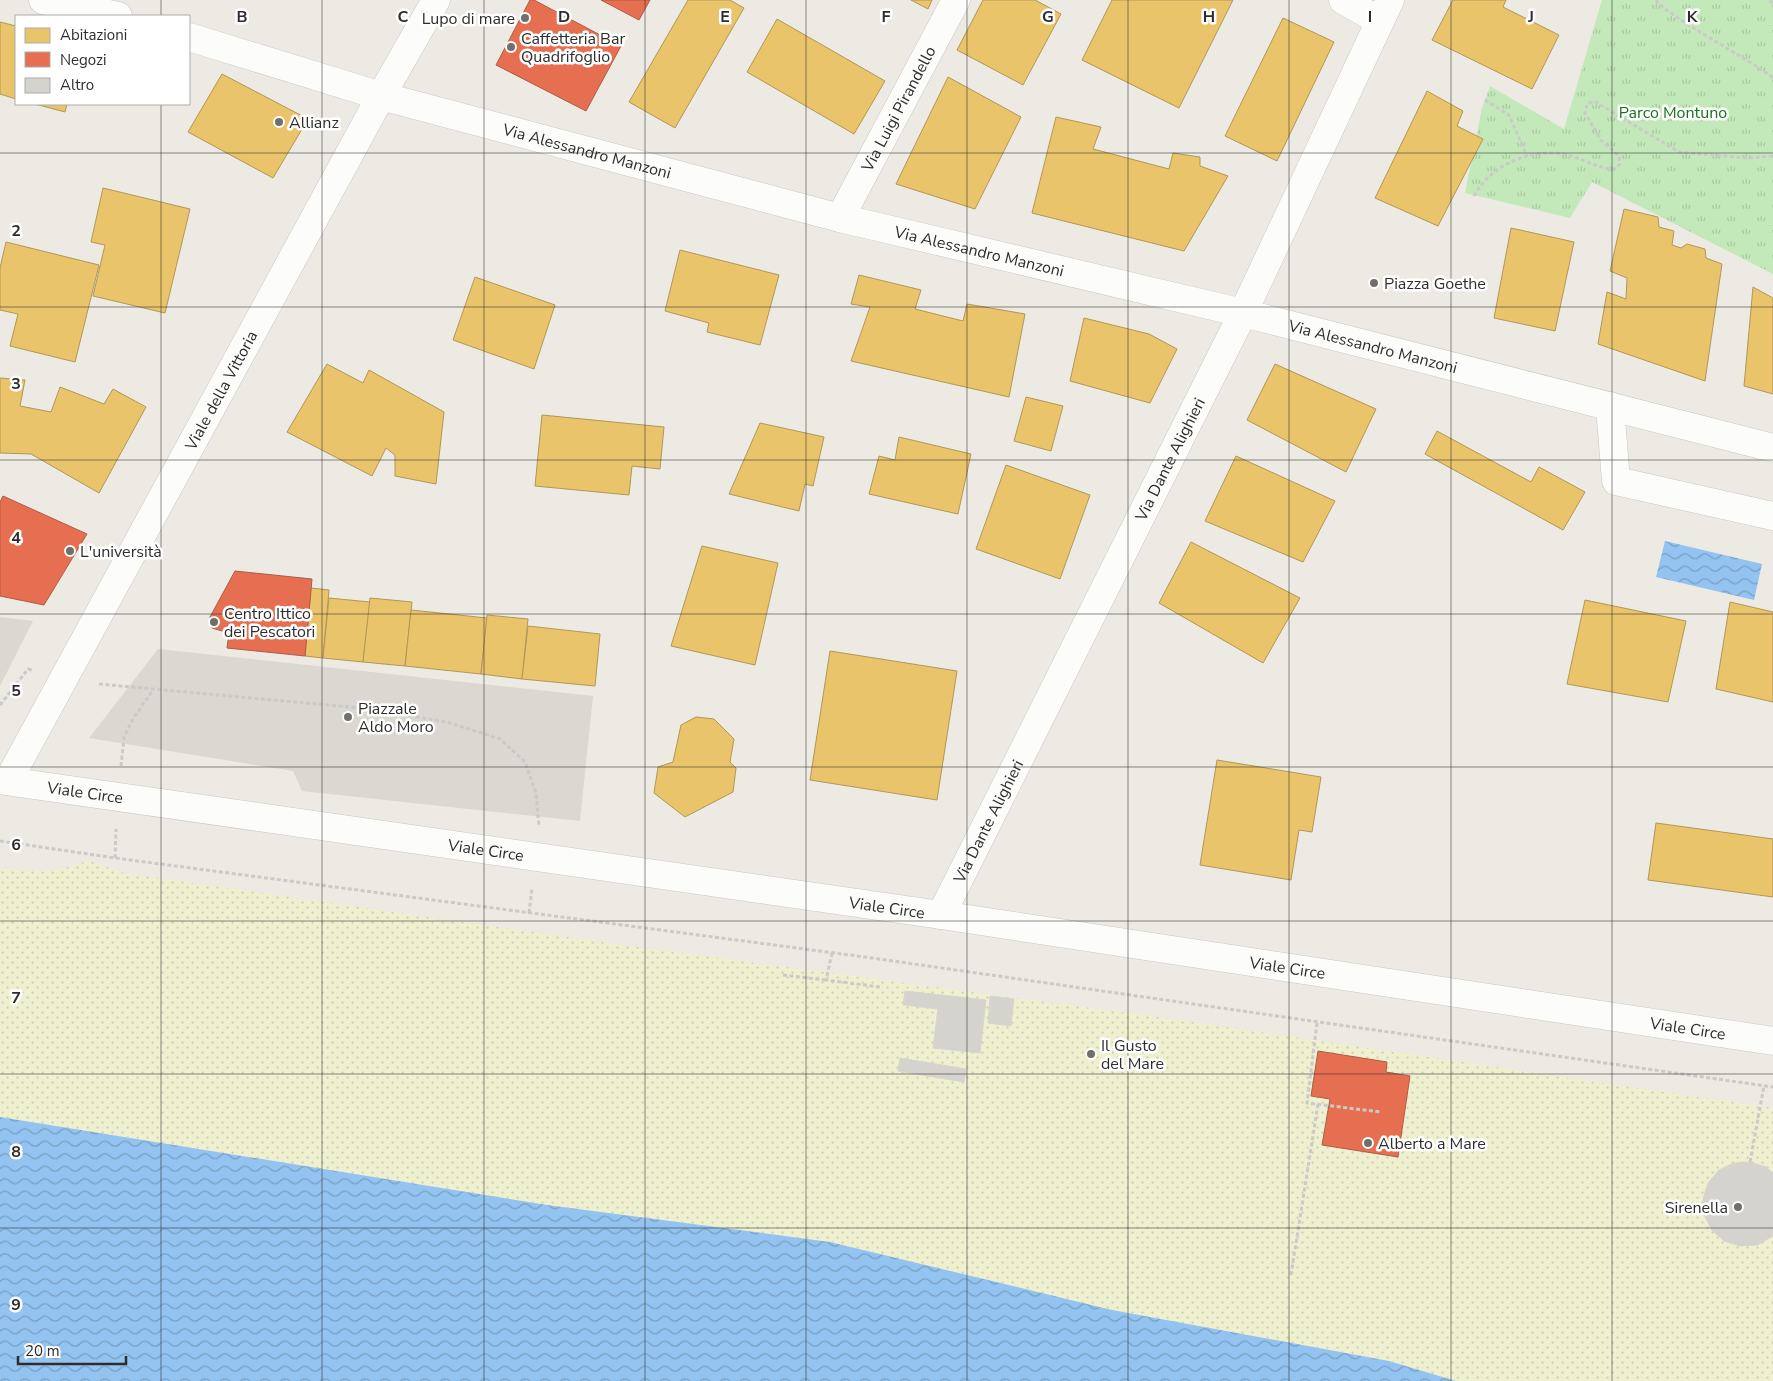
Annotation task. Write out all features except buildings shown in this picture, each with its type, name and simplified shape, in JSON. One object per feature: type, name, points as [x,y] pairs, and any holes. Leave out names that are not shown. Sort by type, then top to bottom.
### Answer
[{"type":"street","points":[[43,0],[113,15]]},
{"type":"street","name":"Viale della Vittoria","points":[[4,780],[65,679],[380,96],[436,0]]},
{"type":"street","name":"Via Luigi Pirandello","points":[[840,218],[956,0]]},
{"type":"street","points":[[1343,0],[1385,11]]},
{"type":"street","name":"Via Dante Alighieri","points":[[941,915],[1243,313],[1385,11]]},
{"type":"street","name":"Via Alessandro Manzoni","points":[[190,38],[380,96],[840,218],[1243,313],[1773,448]]},
{"type":"street","points":[[1610,406],[1616,481],[1773,516]]},
{"type":"street","name":"Viale Circe","points":[[4,780],[941,915],[1773,1041]]},
{"type":"path","points":[[1656,0],[1668,12],[1728,47],[1773,78]]},
{"type":"path","points":[[1770,0],[1773,6]]},
{"type":"path","points":[[1485,100],[1509,115],[1527,156]]},
{"type":"path","points":[[1474,196],[1479,185],[1499,168],[1527,156],[1542,153],[1562,153],[1586,160],[1604,169],[1615,170],[1620,164],[1619,156],[1601,140],[1585,113],[1587,104],[1594,101],[1680,152],[1748,158],[1773,156]]},
{"type":"path","points":[[65,679],[153,690],[382,710],[450,723],[500,739],[525,762],[536,793],[540,818],[535,857]]},
{"type":"path","points":[[0,841],[832,953],[1773,1087]]},
{"type":"path","points":[[826,980],[832,953]]},
{"type":"path","points":[[782,975],[880,987]]},
{"type":"path","points":[[1317,1023],[1307,1103],[1382,1112]]},
{"type":"path","points":[[1750,1162],[1764,1086]]},
{"type":"path","points":[[1291,1275],[1318,1104]]},
{"type":"sand","points":[[88,860],[124,873],[622,945],[1158,1017],[1773,1108],[1773,1381],[1456,1381],[1389,1361],[1112,1310],[830,1242],[547,1205],[0,1117],[0,868],[44,871],[65,868]]},
{"type":"green space","name":"Parco Montuno","points":[[1602,0],[1773,0],[1773,274],[1592,182],[1570,218],[1465,193],[1482,108],[1490,86],[1564,129]]},
{"type":"shaded area","points":[[0,617],[33,621],[0,686]]},
{"type":"shaded area","name":"Piazzale Aldo Moro","points":[[158,649],[593,696],[580,821],[302,791],[293,771],[89,738]]},
{"type":"water","points":[[1665,541],[1762,564],[1754,600],[1656,577]]},
{"type":"water","points":[[0,1117],[547,1205],[830,1242],[1112,1310],[1389,1361],[1456,1381],[0,1381]]},
{"type":"place","name":"Lupo di mare","points":[[525,18]]},
{"type":"place","name":"Caffetteria Bar Quadrifoglio","points":[[511,47]]},
{"type":"place","name":"Allianz","points":[[279,122]]},
{"type":"place","name":"Piazza Goethe","points":[[1374,283]]},
{"type":"place","name":"L'università","points":[[70,551]]},
{"type":"place","name":"Centro Ittico dei Pescatori","points":[[214,622]]},
{"type":"place","name":"Piazzale Aldo Moro","points":[[348,717]]},
{"type":"place","name":"Il Gusto del Mare","points":[[1091,1054]]},
{"type":"place","name":"Alberto a Mare","points":[[1368,1143]]},
{"type":"place","name":"Sirenella","points":[[1738,1207]]}]
